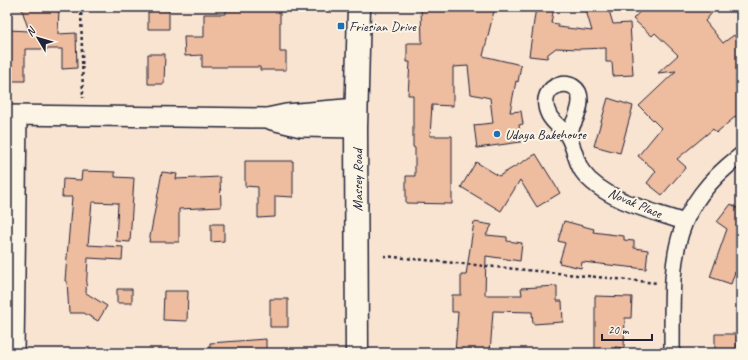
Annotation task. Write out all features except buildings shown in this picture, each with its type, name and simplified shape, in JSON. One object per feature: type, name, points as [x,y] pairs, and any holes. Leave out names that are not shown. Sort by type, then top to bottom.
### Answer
[{"type":"main road","name":"Massey Road","points":[[357,353],[357,118],[359,7]]},
{"type":"street","points":[[16,353],[13,115],[267,118],[281,124],[301,127],[357,118]]},
{"type":"street","name":"Novak Place","points":[[568,135],[582,171],[594,184],[616,198],[684,222]]},
{"type":"street","points":[[672,353],[672,284],[675,249],[684,222],[702,192],[726,167],[741,155]]},
{"type":"path","points":[[81,7],[83,115]]},
{"type":"path","points":[[384,256],[672,284]]},
{"type":"place","name":"Friesian Drive","points":[[341,26]]},
{"type":"place","name":"Udaya Bakehouse","points":[[497,134]]}]
